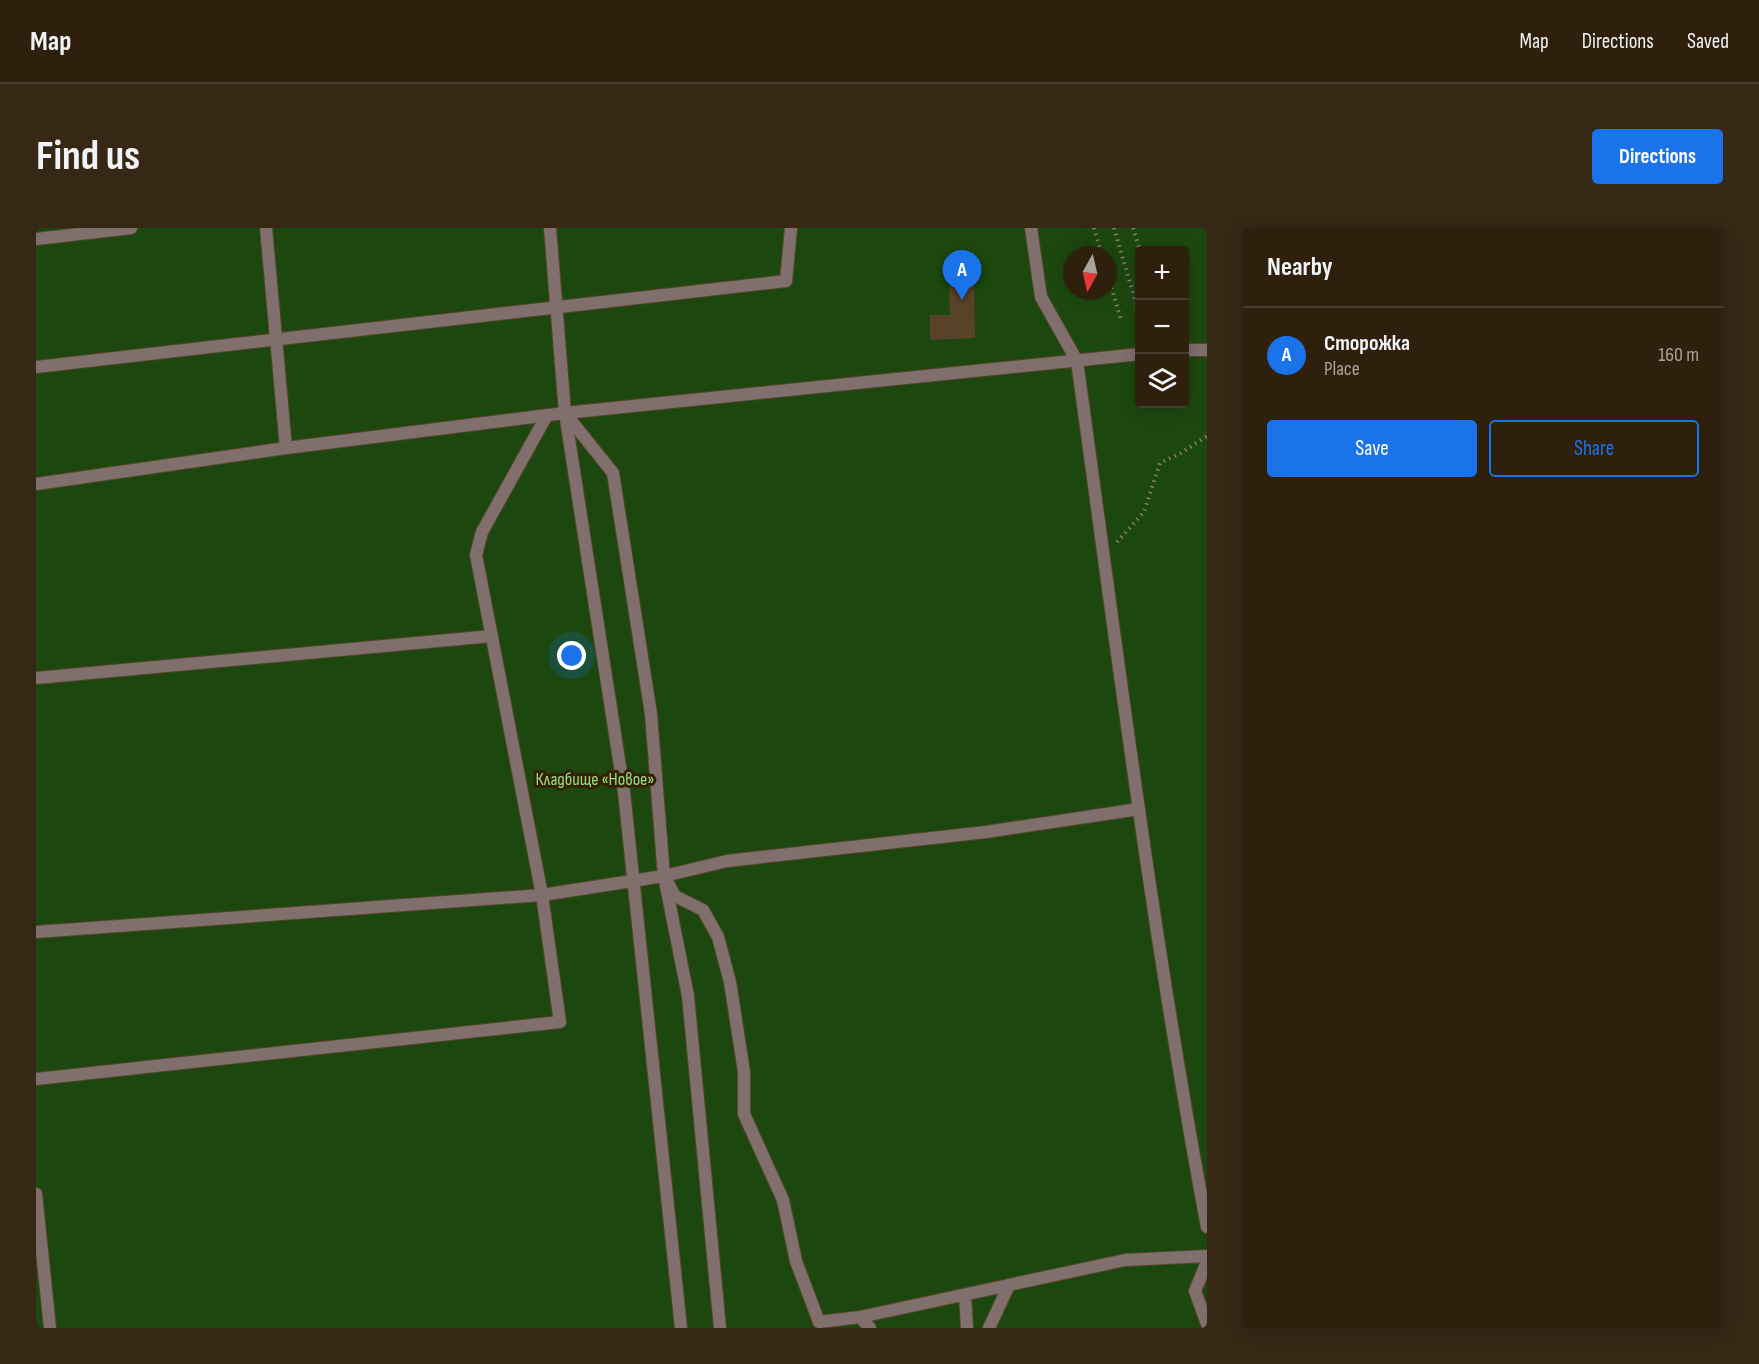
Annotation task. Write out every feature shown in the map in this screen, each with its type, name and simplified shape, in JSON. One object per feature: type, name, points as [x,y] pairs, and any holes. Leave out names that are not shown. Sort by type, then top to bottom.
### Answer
[{"type":"street","points":[[36,239],[131,228]]},
{"type":"street","points":[[266,228],[286,448]]},
{"type":"street","points":[[550,228],[565,413],[624,792],[681,1328]]},
{"type":"street","points":[[36,367],[786,281],[791,228]]},
{"type":"street","points":[[1031,228],[1041,297],[1077,361],[1139,809],[1182,1094],[1207,1227]]},
{"type":"street","points":[[1189,350],[1207,350]]},
{"type":"street","points":[[36,484],[286,448],[547,415],[1135,355]]},
{"type":"street","points":[[565,413],[613,472],[651,714],[664,876],[688,996],[720,1328]]},
{"type":"street","points":[[36,1078],[560,1022],[542,895],[476,555],[482,532],[547,415]]},
{"type":"street","points":[[36,678],[492,636]]},
{"type":"street","points":[[36,932],[542,895],[664,876],[727,861],[986,832],[1139,809]]},
{"type":"street","points":[[664,876],[675,896],[703,910],[718,937],[730,982],[744,1072],[744,1114],[783,1200],[796,1261],[819,1322],[860,1317],[1125,1260],[1207,1256]]},
{"type":"street","points":[[36,1194],[38,1231],[50,1328]]},
{"type":"street","points":[[1207,1262],[1195,1291],[1207,1324]]},
{"type":"street","points":[[989,1328],[1009,1285]]},
{"type":"street","points":[[965,1295],[968,1328]]},
{"type":"street","points":[[860,1317],[870,1328]]},
{"type":"path","points":[[1094,228],[1099,246]]},
{"type":"path","points":[[1114,228],[1135,300]]},
{"type":"path","points":[[1133,228],[1139,246]]},
{"type":"path","points":[[1115,300],[1121,320]]},
{"type":"path","points":[[1104,554],[1144,512],[1160,463],[1207,436]]},
{"type":"green space","name":"Кладбище «Новое»","points":[[36,228],[1207,228],[1207,1328],[36,1328]]},
{"type":"building","points":[[974,285],[975,338],[930,340],[930,315],[950,315],[949,286]]},
{"type":"place","name":"Сторожка","points":[[962,300]]}]
